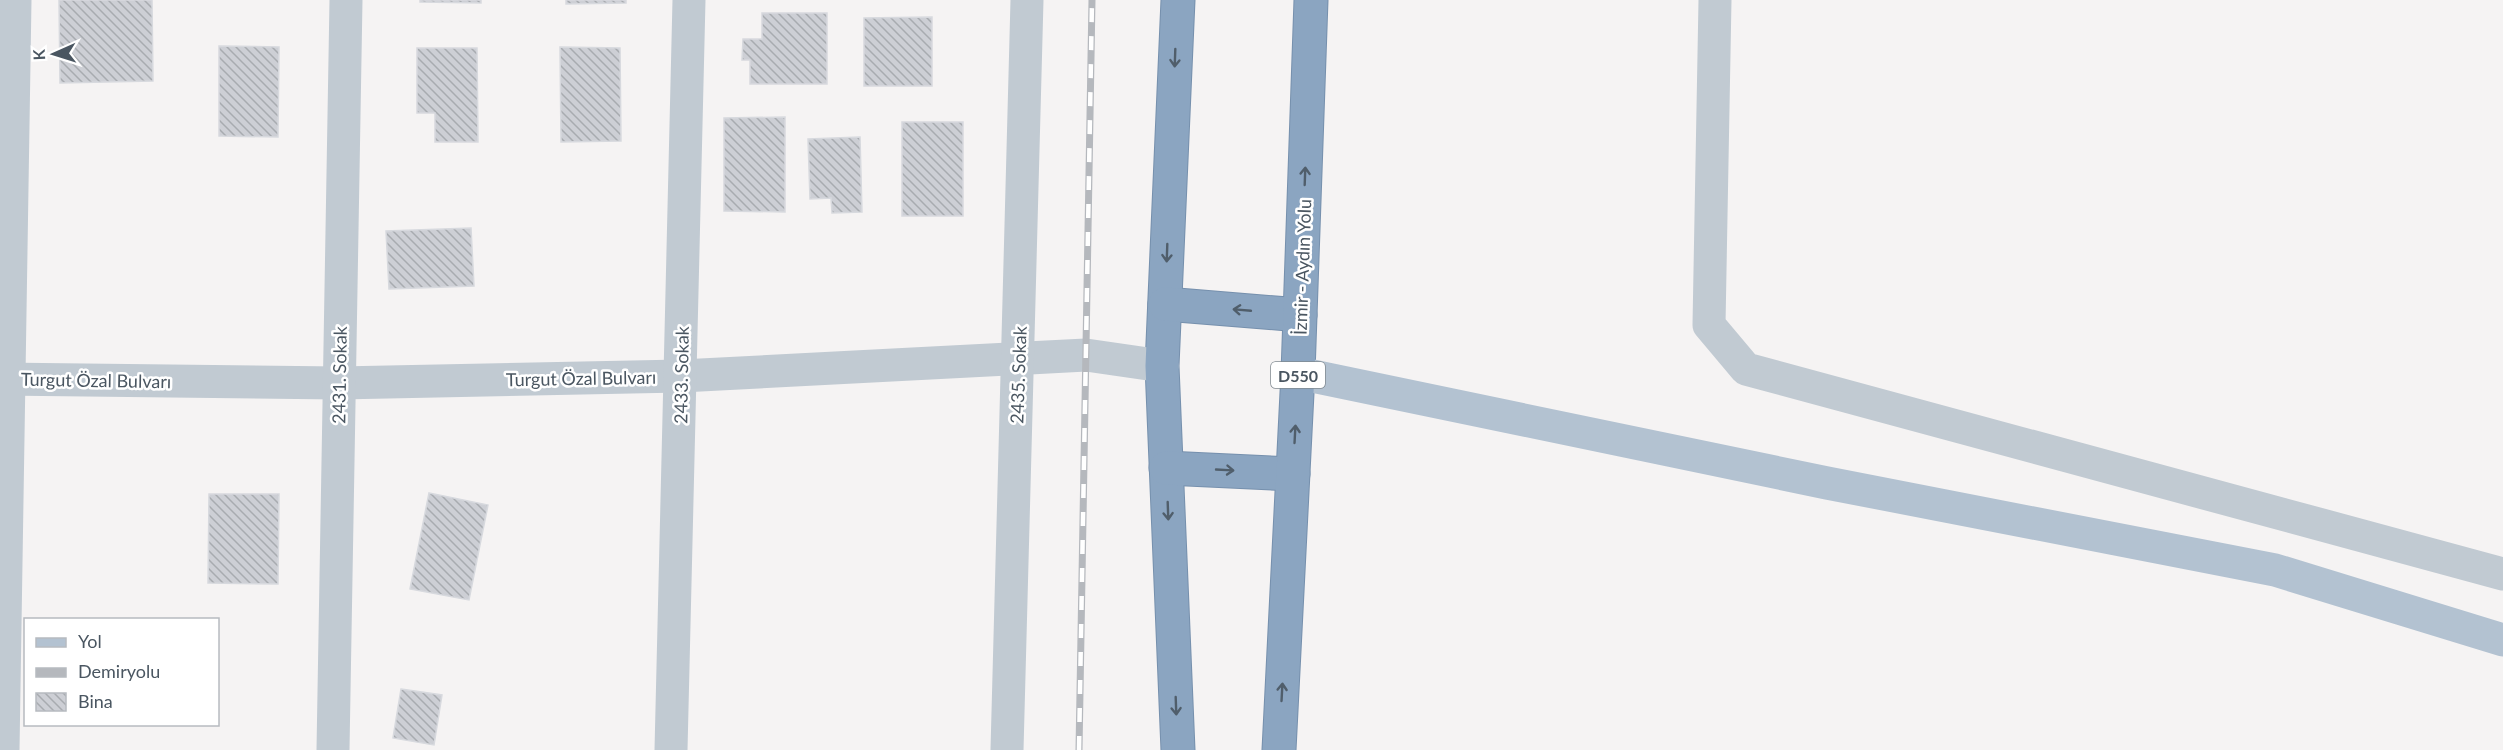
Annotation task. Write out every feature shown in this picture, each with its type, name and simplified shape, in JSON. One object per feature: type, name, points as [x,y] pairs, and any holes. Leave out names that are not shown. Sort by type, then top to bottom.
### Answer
[{"type":"highway","points":[[1178,0],[1162,366],[1178,750]]},
{"type":"highway","name":"İzmir - Aydın Yolu","points":[[1279,750],[1298,373],[1311,0]]},
{"type":"highway","points":[[1165,304],[1300,315]]},
{"type":"highway","points":[[1166,468],[1293,474]]},
{"type":"main road","points":[[1298,373],[1839,486],[2275,570],[2503,640]]},
{"type":"street","points":[[3,750],[5,379],[15,0]]},
{"type":"street","name":"2431. Sokak","points":[[333,750],[346,0]]},
{"type":"street","name":"2433. Sokak","points":[[671,750],[689,0]]},
{"type":"street","name":"2435. Sokak","points":[[1007,750],[1027,0]]},
{"type":"street","points":[[1715,0],[1709,325],[1746,369],[2503,574]]},
{"type":"street","name":"Turgut Özal Bulvarı","points":[[5,379],[339,383],[681,376],[1086,355],[1162,366]]},
{"type":"building","points":[[59,0],[152,0],[153,81],[60,83]]},
{"type":"building","points":[[420,0],[481,0],[481,3],[420,2]]},
{"type":"building","points":[[566,0],[626,0],[626,3],[566,4]]},
{"type":"building","points":[[762,13],[827,13],[827,84],[750,84],[750,60],[742,60],[743,39],[762,39]]},
{"type":"building","points":[[932,17],[932,86],[864,86],[864,18]]},
{"type":"building","points":[[219,46],[279,47],[278,137],[219,136]]},
{"type":"building","points":[[560,47],[620,48],[621,141],[561,142]]},
{"type":"building","points":[[417,48],[477,48],[478,142],[435,142],[435,113],[417,113]]},
{"type":"building","points":[[785,117],[785,212],[724,211],[724,118]]},
{"type":"building","points":[[902,122],[963,122],[963,216],[902,216]]},
{"type":"building","points":[[860,137],[862,212],[832,213],[831,198],[810,199],[808,139]]},
{"type":"building","points":[[471,228],[474,286],[389,289],[386,231]]},
{"type":"building","points":[[429,493],[488,505],[469,600],[410,589]]},
{"type":"building","points":[[209,494],[279,494],[278,584],[208,583]]},
{"type":"building","points":[[401,689],[442,695],[434,745],[393,738]]},
{"type":"railway","points":[[1079,750],[1092,0]]}]
